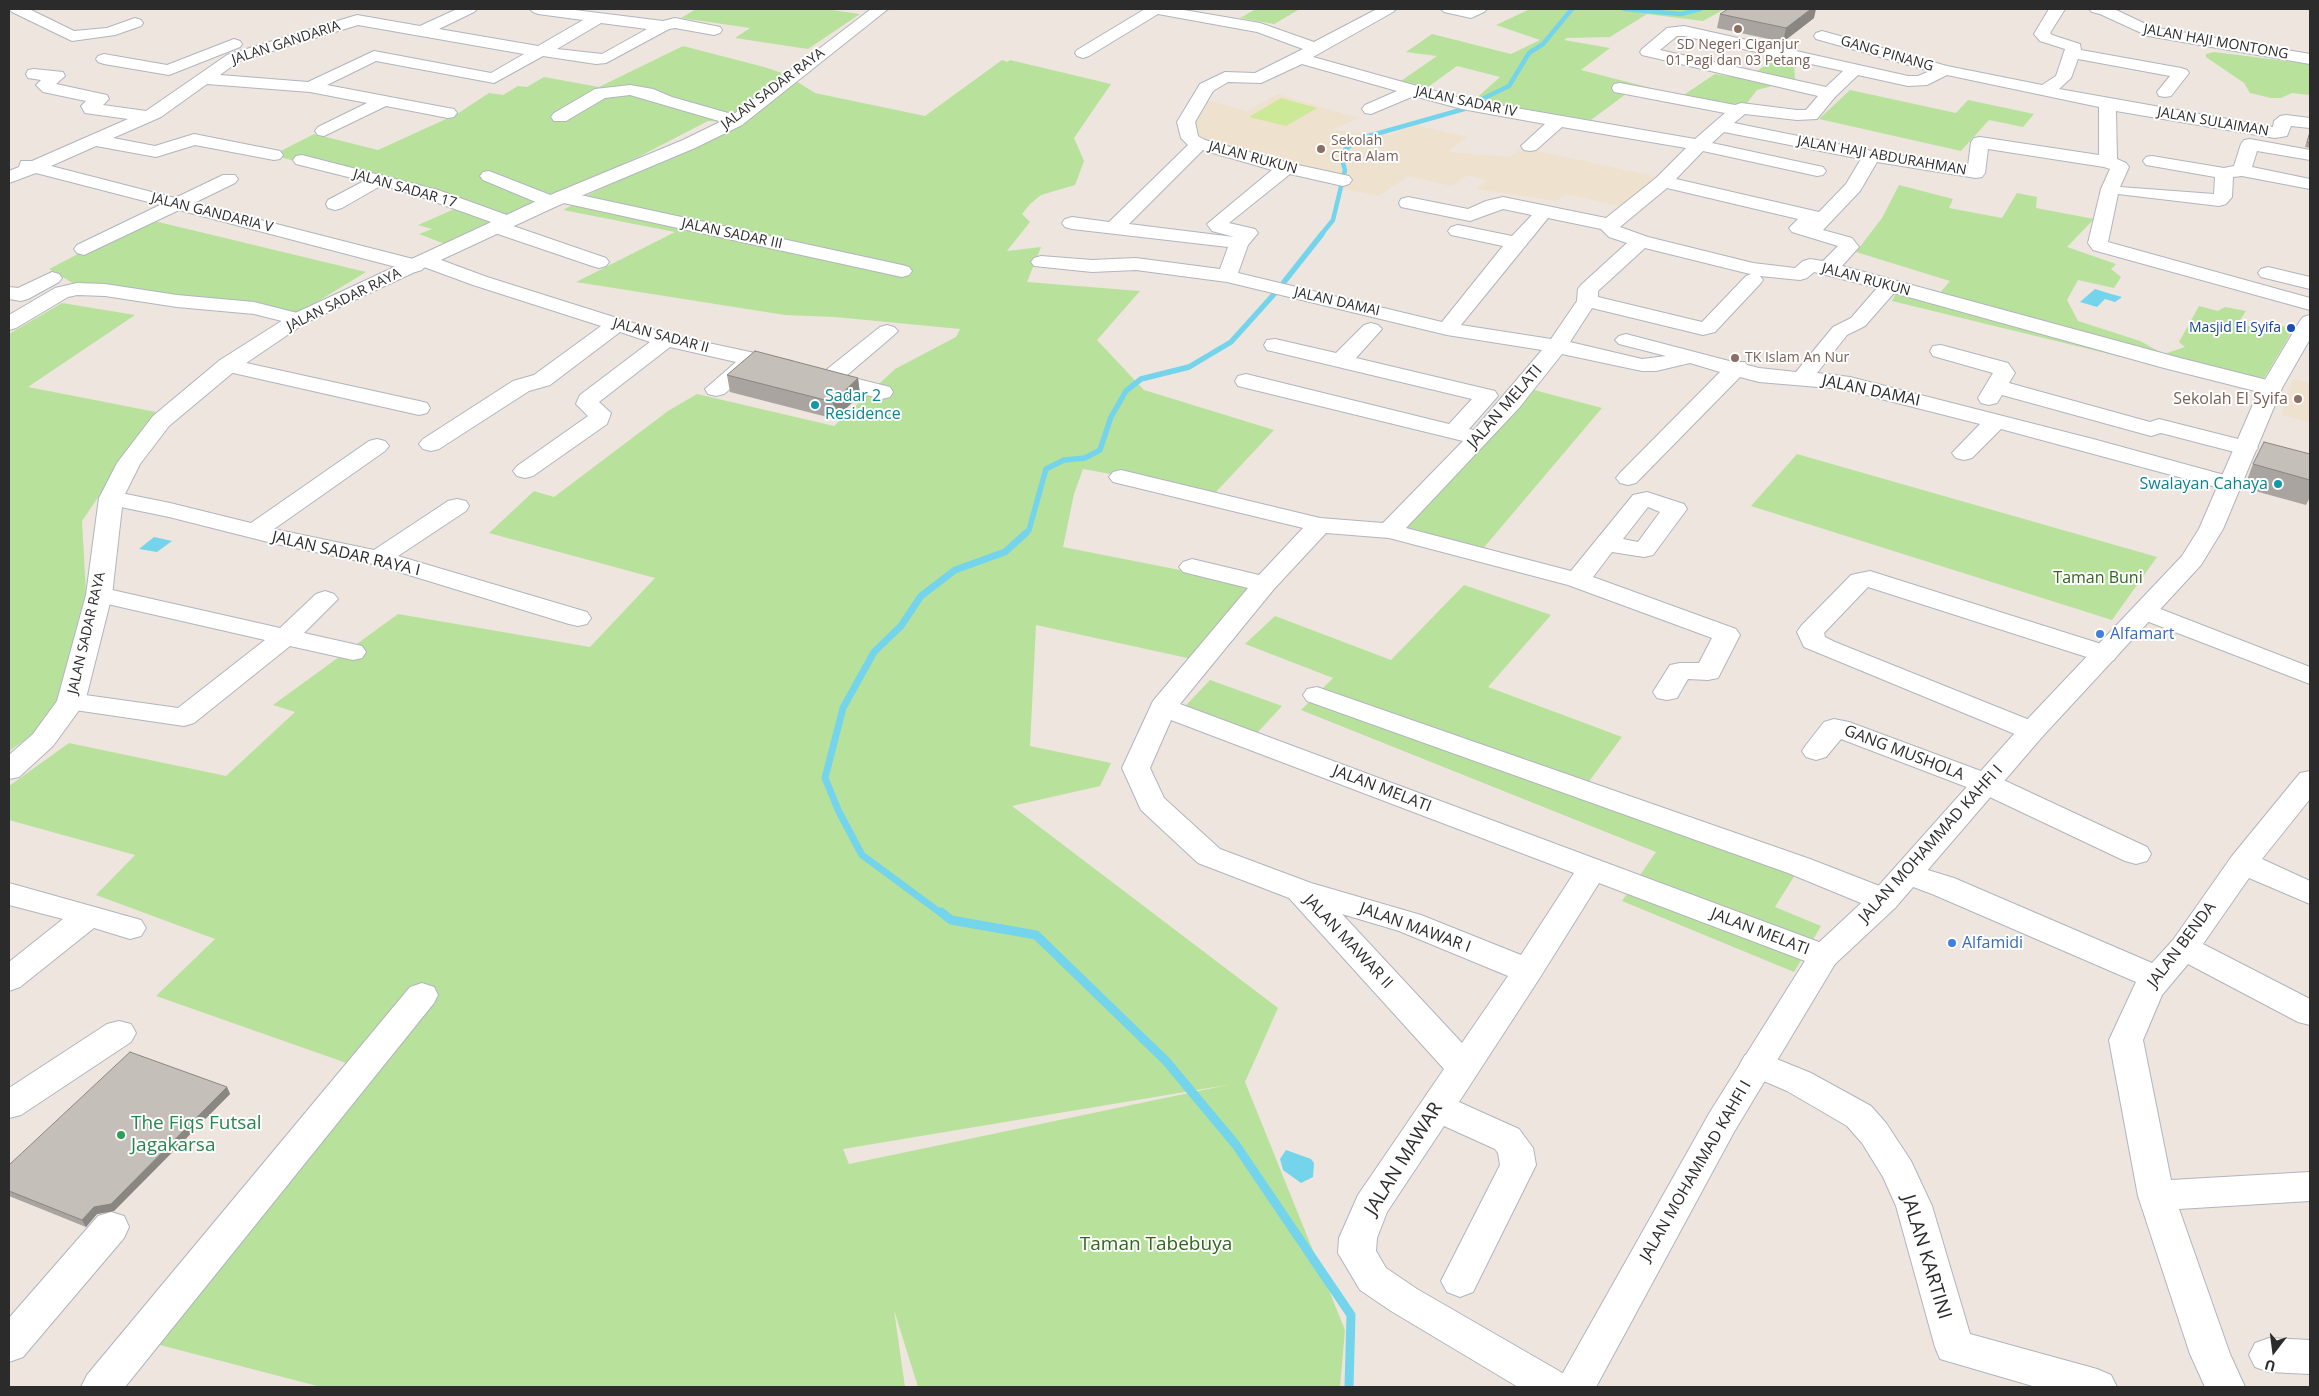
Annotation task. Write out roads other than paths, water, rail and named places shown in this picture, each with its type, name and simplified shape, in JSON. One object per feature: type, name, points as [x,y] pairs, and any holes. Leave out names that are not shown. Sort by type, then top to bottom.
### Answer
[{"type":"street","points":[[16,9],[74,36],[109,32],[135,23]]},
{"type":"street","points":[[423,31],[469,9]]},
{"type":"street","points":[[542,9],[663,26],[675,23],[714,30]]},
{"type":"street","points":[[622,20],[642,9]]},
{"type":"street","name":"JALAN SADAR RAYA","points":[[9,770],[43,740],[71,702],[99,595],[112,498],[129,463],[161,420],[228,365],[298,319],[502,224],[689,144],[736,121],[797,78],[880,9]]},
{"type":"street","points":[[1083,53],[1154,9],[1260,28],[1315,48]]},
{"type":"street","points":[[1265,60],[1282,66],[1388,9]]},
{"type":"street","points":[[1449,9],[1472,13],[1479,9]]},
{"type":"street","points":[[2046,90],[2064,78],[2074,47],[2046,38],[2042,34],[2057,9]]},
{"type":"street","name":"JALAN HAJI MONTONG","points":[[2102,9],[2148,31],[2310,58]]},
{"type":"street","points":[[337,11],[353,14],[357,20]]},
{"type":"street","points":[[310,87],[374,56],[494,78],[598,18]]},
{"type":"street","name":"JALAN GANDARIA","points":[[9,178],[148,116],[233,58],[357,20],[518,48],[596,59],[606,58],[663,26]]},
{"type":"street","points":[[1829,93],[1648,52],[1674,31],[1684,31],[1856,69]]},
{"type":"street","name":"GANG PINANG","points":[[1801,56],[1824,34],[1945,70]]},
{"type":"street","points":[[125,50],[104,60],[169,70],[235,44],[248,44],[264,48]]},
{"type":"street","points":[[472,75],[518,48]]},
{"type":"street","points":[[2073,54],[2181,73],[2165,92]]},
{"type":"street","name":"JALAN SADAR IV","points":[[1300,58],[1462,104],[1699,145],[1817,171]]},
{"type":"street","name":"JALAN RUKUN","points":[[1282,66],[1255,79],[1225,77],[1206,88],[1186,122],[1190,138],[1199,144],[1286,168],[1342,180]]},
{"type":"street","name":"GANG PINANG","points":[[1736,110],[1751,108],[1797,115],[1811,115],[1829,93],[1856,69],[1921,81],[1945,70]]},
{"type":"street","points":[[1945,70],[2107,104],[2108,162],[2120,167],[2110,190],[2098,243],[2100,246],[2310,304]]},
{"type":"street","points":[[34,74],[65,72],[44,85],[48,88],[101,99],[90,106],[91,108],[148,116]]},
{"type":"street","points":[[202,79],[310,87],[448,113]]},
{"type":"street","points":[[1620,88],[1736,110]]},
{"type":"street","points":[[560,117],[601,93],[630,90],[647,93],[666,101],[736,121]]},
{"type":"street","points":[[1370,109],[1411,91]]},
{"type":"street","points":[[324,131],[384,101]]},
{"type":"street","name":"JALAN SULAIMAN","points":[[2107,104],[2275,133],[2281,132],[2286,120],[2310,124]]},
{"type":"street","points":[[1610,225],[1663,182],[1736,110]]},
{"type":"street","points":[[1530,146],[1559,120]]},
{"type":"street","name":"JALAN HAJI ABDURAHMAN","points":[[1720,126],[1872,156],[1976,173],[1980,142],[2108,162]]},
{"type":"street","points":[[2160,127],[2310,155]]},
{"type":"street","points":[[93,140],[156,152],[194,139],[274,154]]},
{"type":"street","points":[[1114,228],[1199,144]]},
{"type":"street","points":[[2125,192],[2219,200],[2223,197],[2233,172],[2250,144]]},
{"type":"street","points":[[1828,268],[1849,247],[1845,242],[1810,233],[1852,187],[1872,156]]},
{"type":"street","name":"JALAN GANDARIA V","points":[[9,160],[178,204],[421,263]]},
{"type":"street","name":"JALAN SADAR 17","points":[[302,160],[432,194],[599,262]]},
{"type":"street","points":[[2152,161],[2310,184]]},
{"type":"street","points":[[1227,276],[1239,244],[1248,233],[1219,227],[1217,224],[1286,168]]},
{"type":"street","name":"JALAN SADAR III","points":[[489,176],[556,200],[902,271]]},
{"type":"street","points":[[84,249],[229,179]]},
{"type":"street","points":[[335,204],[380,179]]},
{"type":"street","points":[[1663,182],[1806,222],[1828,196]]},
{"type":"street","name":"JALAN RUKUN","points":[[1408,203],[1470,215],[1492,204],[1503,203],[1610,225],[1611,229],[1616,233],[1641,241],[1753,269],[1800,274],[1810,265],[1828,268],[2271,388]]},
{"type":"street","points":[[1447,329],[1516,243],[1539,218]]},
{"type":"street","points":[[1072,223],[1239,244]]},
{"type":"street","points":[[1458,232],[1516,243]]},
{"type":"street","name":"JALAN MELATI","points":[[1388,530],[1479,438],[1557,346],[1587,301],[1588,289],[1641,241]]},
{"type":"street","name":"JALAN DAMAI","points":[[1041,262],[1092,266],[1136,264],[1227,276],[1447,329],[1557,346],[1642,365],[1656,365],[1690,357],[1737,367],[1760,375],[1782,378],[1803,377],[1842,382],[2231,484]]},
{"type":"street","name":"JALAN SADAR II","points":[[421,263],[666,340],[882,392]]},
{"type":"street","points":[[2264,272],[2310,283]]},
{"type":"street","points":[[18,289],[56,276]]},
{"type":"street","points":[[1587,301],[1703,329],[1708,328],[1753,280]]},
{"type":"street","points":[[1803,377],[1840,331],[1858,322],[1889,286]]},
{"type":"street","points":[[9,324],[62,292],[77,289],[106,290],[177,301],[254,308],[298,319]]},
{"type":"street","points":[[1324,318],[1429,343]]},
{"type":"street","name":"JALAN MOHAMMAD KAHFI I","points":[[1575,1387],[1722,1122],[1824,956],[1884,900],[2032,731],[2192,560],[2211,529],[2271,388],[2310,321]]},
{"type":"street","points":[[431,444],[521,386],[542,380],[617,324]]},
{"type":"street","points":[[1341,361],[1371,329]]},
{"type":"street","points":[[830,378],[887,331]]},
{"type":"street","points":[[525,471],[599,419],[600,413],[587,404],[588,400],[666,340]]},
{"type":"street","points":[[1626,340],[1684,353],[1690,357]]},
{"type":"street","points":[[1275,345],[1487,396],[1454,432]]},
{"type":"street","points":[[1942,351],[2000,368],[2004,373],[1996,386],[1987,419],[1964,453]]},
{"type":"street","points":[[716,389],[752,360]]},
{"type":"street","points":[[228,365],[418,408]]},
{"type":"street","points":[[1628,478],[1737,367]]},
{"type":"street","points":[[1246,381],[1479,438]]},
{"type":"street","points":[[1996,386],[2151,429],[2160,426],[2246,448]]},
{"type":"street","points":[[254,532],[377,446]]},
{"type":"street","points":[[1120,477],[1320,525],[1348,529],[1388,530],[1577,580],[1728,635],[1708,672],[1680,671],[1667,692]]},
{"type":"street","name":"JALAN SADAR RAYA I","points":[[112,498],[254,532],[378,558],[578,618]]},
{"type":"street","points":[[378,558],[457,506]]},
{"type":"street","points":[[1163,707],[1265,584],[1320,525]]},
{"type":"street","points":[[1577,580],[1607,544]]},
{"type":"street","points":[[1192,566],[1265,584]]},
{"type":"street","points":[[2032,731],[1826,648],[1813,641],[1810,632],[1860,580],[1870,579],[2105,654]]},
{"type":"street","points":[[99,595],[353,652]]},
{"type":"street","points":[[71,702],[184,717],[285,637],[325,599]]},
{"type":"street","points":[[2146,611],[2310,676]]},
{"type":"street","points":[[1317,695],[1799,866],[1884,900]]},
{"type":"street","name":"JALAN MELATI","points":[[1163,707],[1824,956]]},
{"type":"street","name":"JALAN MAWAR II","points":[[1163,707],[1136,768],[1151,803],[1209,856],[1300,890],[1464,1068]]},
{"type":"street","name":"GANG MUSHOLA","points":[[1816,750],[1834,728],[1839,728],[1987,784],[2136,854]]},
{"type":"street","name":"JALAN BENDA","points":[[2217,1370],[2156,1196],[2126,1040],[2148,989],[2184,948],[2243,863],[2310,781]]},
{"type":"street","points":[[2243,863],[2310,893]]},
{"type":"street","name":"JALAN MAWAR","points":[[1552,1387],[1404,1300],[1373,1279],[1357,1253],[1358,1238],[1371,1206],[1436,1106],[1464,1068],[1528,971],[1593,868]]},
{"type":"street","points":[[1908,874],[1943,886],[2157,978]]},
{"type":"street","name":"JALAN MAWAR I","points":[[1300,890],[1410,923],[1528,971]]},
{"type":"street","points":[[9,894],[130,928]]},
{"type":"street","points":[[9,979],[89,915]]},
{"type":"street","points":[[2184,948],[2310,1013]]},
{"type":"street","points":[[101,1387],[422,995]]},
{"type":"street","points":[[9,1104],[120,1033]]},
{"type":"street","name":"JALAN KARTINI","points":[[1757,1064],[1799,1082],[1859,1116],[1874,1133],[1898,1171],[1914,1206],[1954,1347],[2097,1387]]},
{"type":"street","points":[[1436,1106],[1507,1139],[1515,1148],[1518,1165],[1460,1281]]},
{"type":"street","points":[[2156,1196],[2310,1186]]},
{"type":"street","points":[[9,1345],[111,1227]]},
{"type":"street","points":[[2269,1355],[2310,1357]]},
{"type":"water","points":[[2095,289],[2122,297],[2115,302],[2105,299],[2097,307],[2080,302]]},
{"type":"water","points":[[154,537],[172,541],[157,552],[139,549]]},
{"type":"water","points":[[1286,1150],[1311,1159],[1314,1163],[1313,1177],[1301,1183],[1283,1170],[1280,1159]]},
{"type":"waterway","points":[[1474,103],[1509,86],[1529,53],[1543,44],[1572,9]]},
{"type":"waterway","points":[[1624,9],[1681,14],[1700,9]]},
{"type":"waterway","points":[[1321,235],[1333,220],[1345,170],[1343,163],[1345,150],[1358,139],[1464,109]]},
{"type":"waterway","points":[[1284,282],[1322,234]]},
{"type":"waterway","points":[[1026,533],[1029,530],[1046,469],[1064,460],[1085,458],[1100,450],[1111,417],[1126,391],[1141,379],[1189,367],[1231,342],[1276,292]]},
{"type":"waterway","points":[[942,914],[862,855],[839,812],[825,778],[843,708],[874,652],[901,626],[921,596],[955,570],[1005,552],[1026,533]]},
{"type":"waterway","points":[[941,912],[951,920],[1036,935],[1166,1061],[1236,1145],[1351,1315],[1349,1387]]},
{"type":"place","name":"SD Negeri Ciganjur 01 Pagi dan 03 Petang","points":[[1738,29]]},
{"type":"place","name":"Sekolah Citra Alam","points":[[1321,149]]},
{"type":"place","name":"Masjid El Syifa","points":[[2291,328]]},
{"type":"place","name":"TK Islam An Nur","points":[[1735,358]]},
{"type":"place","name":"Sekolah El Syifa","points":[[2298,399]]},
{"type":"place","name":"Sadar 2 Residence","points":[[815,405]]},
{"type":"place","name":"Swalayan Cahaya","points":[[2278,484]]},
{"type":"place","name":"Alfamart","points":[[2100,634]]},
{"type":"place","name":"Alfamidi","points":[[1952,943]]},
{"type":"place","name":"The Fiqs Futsal Jagakarsa","points":[[121,1135]]},
{"type":"park label","name":"Taman Buni","points":[[2098,578]]},
{"type":"park label","name":"Taman Tabebuya","points":[[1156,1245]]}]
